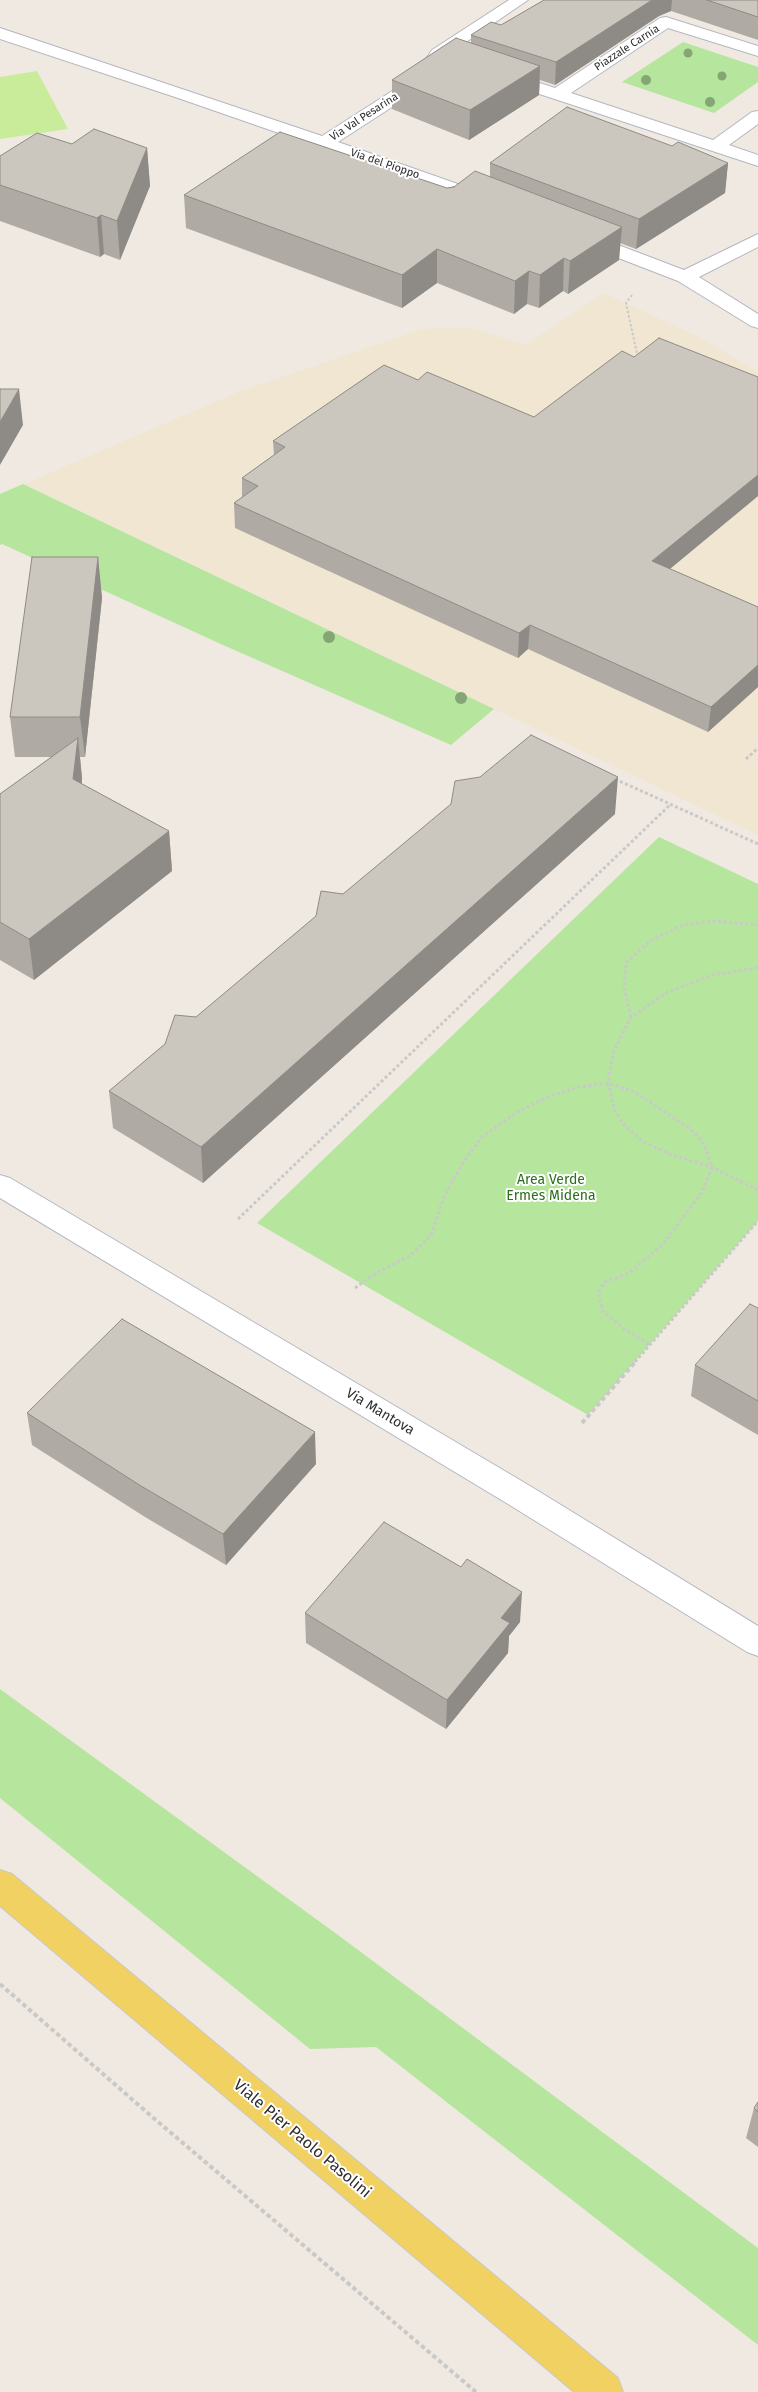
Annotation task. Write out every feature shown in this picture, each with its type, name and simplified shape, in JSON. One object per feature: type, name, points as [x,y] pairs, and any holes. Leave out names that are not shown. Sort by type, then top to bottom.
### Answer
[{"type":"main road","name":"Viale Pier Paolo Pasolini","points":[[0,1885],[604,2392]]},
{"type":"street","name":"Via Val Pesarina","points":[[324,143],[420,81],[438,54],[520,0]]},
{"type":"street","name":"Piazzale Carnia","points":[[557,94],[666,22],[758,51]]},
{"type":"street","name":"Via del Pioppo","points":[[0,34],[324,143],[501,205]]},
{"type":"street","points":[[438,54],[456,60]]},
{"type":"street","points":[[484,69],[758,161]]},
{"type":"street","points":[[715,147],[758,116]]},
{"type":"street","points":[[570,232],[685,277],[758,322]]},
{"type":"street","points":[[685,277],[758,240]]},
{"type":"street","name":"Via Mantova","points":[[0,1185],[502,1485],[758,1642]]},
{"type":"path","points":[[637,288],[626,304],[641,366]]},
{"type":"path","points":[[746,759],[758,748]]},
{"type":"path","points":[[611,777],[758,844]]},
{"type":"path","points":[[238,1219],[671,804]]},
{"type":"path","points":[[631,1017],[624,988],[626,963],[651,940],[683,926],[713,920],[758,925]]},
{"type":"path","points":[[758,968],[712,975],[666,993],[631,1017],[613,1052],[608,1083],[615,1110],[625,1126],[644,1142],[672,1155],[712,1167],[758,1190]]},
{"type":"path","points":[[355,1288],[376,1273],[411,1255],[431,1235],[445,1194],[465,1160],[482,1137],[517,1112],[550,1096],[579,1087],[608,1083],[635,1092],[693,1131],[704,1144],[712,1167],[702,1192],[663,1244],[629,1273],[605,1282],[598,1293],[603,1311],[624,1329],[650,1345]]},
{"type":"path","points":[[582,1423],[758,1221]]},
{"type":"path","points":[[0,1984],[150,2115],[476,2392]]},
{"type":"shaded area","points":[[604,293],[699,337],[758,372],[758,835],[24,484],[236,393],[422,329],[471,328],[526,345]]},
{"type":"green space","points":[[683,42],[758,67],[758,82],[714,113],[622,82]]},
{"type":"green space","points":[[37,71],[68,129],[0,139],[0,77]]},
{"type":"green space","points":[[23,484],[494,709],[451,745],[223,645],[2,544],[0,545],[0,494]]},
{"type":"green space","name":"Area Verde Ermes Midena","points":[[659,837],[758,884],[758,1221],[588,1415],[257,1223]]},
{"type":"green space","points":[[0,1689],[338,1935],[758,2248],[758,2345],[376,2047],[310,2049],[0,1798]]},
{"type":"building","points":[[544,0],[652,0],[556,62],[471,35],[491,22],[501,25]]},
{"type":"building","points":[[707,0],[758,0],[758,17]]},
{"type":"building","points":[[456,38],[540,66],[470,110],[392,80]]},
{"type":"building","points":[[567,107],[672,146],[678,142],[728,163],[639,219],[490,163]]},
{"type":"building","points":[[94,129],[147,148],[117,221],[101,215],[97,218],[0,185],[0,156],[37,133],[72,144]]},
{"type":"building","points":[[280,132],[447,188],[454,187],[475,171],[622,227],[570,261],[564,258],[540,275],[529,271],[515,281],[437,249],[402,275],[184,195]]},
{"type":"building","points":[[659,338],[758,377],[758,475],[652,561],[758,607],[758,665],[711,707],[530,625],[519,633],[234,503],[258,486],[242,478],[285,447],[273,441],[384,365],[418,380],[427,372],[534,417],[622,351],[634,357]]},
{"type":"building","points":[[0,389],[19,389],[0,422]]},
{"type":"building","points":[[32,557],[98,557],[80,717],[10,717]]},
{"type":"building","points":[[531,735],[618,777],[201,1147],[109,1091],[165,1044],[175,1015],[196,1017],[316,916],[321,891],[343,894],[451,804],[455,781],[480,777]]},
{"type":"building","points":[[78,738],[73,779],[169,831],[29,939],[0,922],[0,794]]},
{"type":"building","points":[[750,1304],[758,1308],[758,1401],[695,1365]]},
{"type":"building","points":[[122,1319],[315,1432],[223,1534],[141,1486],[27,1413]]},
{"type":"building","points":[[384,1522],[461,1567],[467,1559],[522,1592],[501,1618],[510,1623],[447,1700],[305,1613]]},
{"type":"building","points":[[758,2102],[758,2112],[754,2108]]}]
